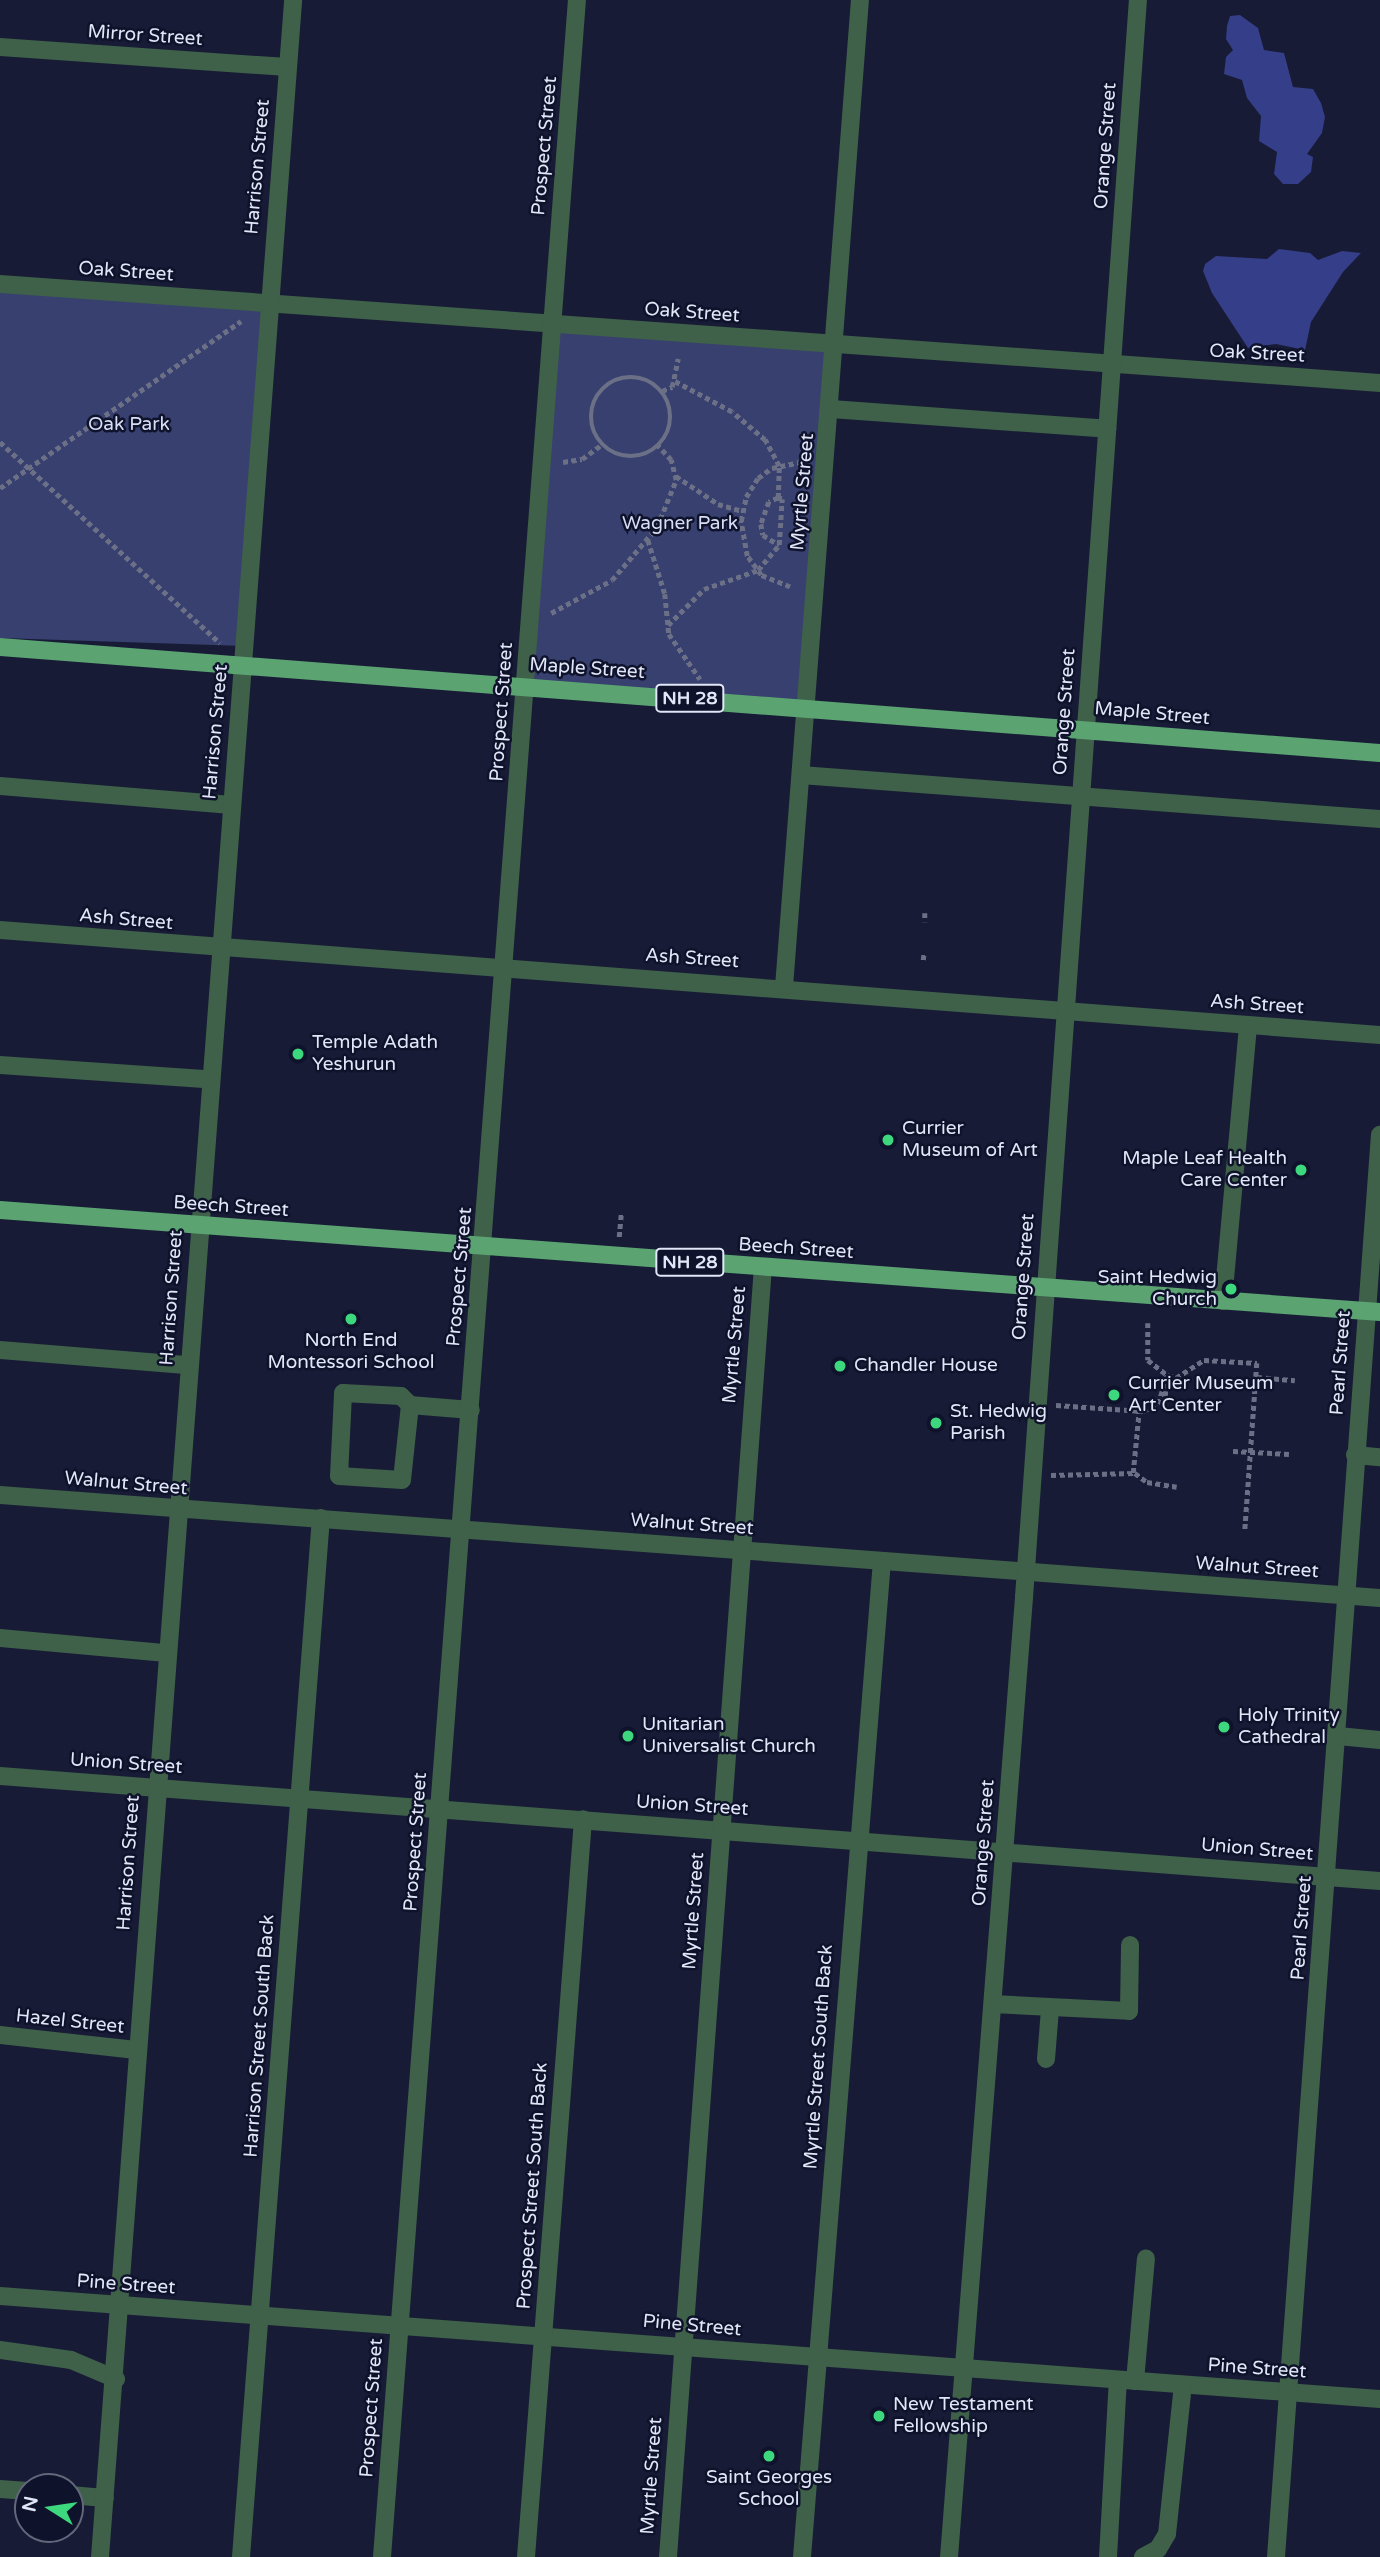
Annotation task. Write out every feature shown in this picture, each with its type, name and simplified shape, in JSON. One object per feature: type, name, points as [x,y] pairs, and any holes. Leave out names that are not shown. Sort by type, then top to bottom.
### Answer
[{"type":"main road","name":"Maple Street","points":[[0,646],[1380,753]]},
{"type":"main road","name":"Beech Street","points":[[0,1210],[1373,1312]]},
{"type":"street","name":"Harrison Street","points":[[100,2557],[116,2379],[136,2050],[208,1079],[243,665],[268,304],[293,0]]},
{"type":"street","name":"Prospect Street","points":[[382,2557],[578,0]]},
{"type":"street","name":"Myrtle Street","points":[[784,987],[836,345],[860,0]]},
{"type":"street","name":"Orange Street","points":[[949,2557],[1026,1572],[1044,1288],[1138,0]]},
{"type":"street","name":"Mirror Street","points":[[0,47],[287,66]]},
{"type":"street","name":"Oak Street","points":[[0,284],[1111,367],[1380,383]]},
{"type":"street","points":[[831,409],[1107,429]]},
{"type":"street","points":[[801,775],[1080,794],[1380,819]]},
{"type":"street","points":[[0,786],[231,804]]},
{"type":"street","name":"Ash Street","points":[[0,930],[218,948],[784,987],[1380,1035]]},
{"type":"street","points":[[1223,1301],[1248,1025]]},
{"type":"street","points":[[0,1065],[208,1079]]},
{"type":"street","name":"Pearl Street","points":[[1276,2557],[1338,1736],[1355,1455],[1373,1312],[1380,1135]]},
{"type":"street","name":"Myrtle Street","points":[[668,2557],[740,1550],[763,1267]]},
{"type":"street","points":[[0,1350],[188,1364]]},
{"type":"street","points":[[410,1405],[402,1480],[339,1476],[343,1393],[401,1396],[410,1405],[471,1410]]},
{"type":"street","points":[[1355,1455],[1380,1457]]},
{"type":"street","name":"Walnut Street","points":[[0,1495],[1380,1598]]},
{"type":"street","name":"Harrison Street South Back","points":[[242,2557],[321,1518]]},
{"type":"street","name":"Myrtle Street South Back","points":[[802,2557],[857,1840],[882,1561]]},
{"type":"street","points":[[0,1638],[166,1653]]},
{"type":"street","points":[[1338,1736],[1380,1740]]},
{"type":"street","name":"Union Street","points":[[0,1776],[1380,1881]]},
{"type":"street","name":"Prospect Street South Back","points":[[526,2557],[583,1819]]},
{"type":"street","points":[[993,2004],[1050,2010],[1129,2011],[1130,1945]]},
{"type":"street","points":[[1046,2059],[1050,2010]]},
{"type":"street","name":"Hazel Street","points":[[0,2035],[136,2050]]},
{"type":"street","points":[[1108,2557],[1126,2381],[1146,2258]]},
{"type":"street","name":"Pine Street","points":[[0,2295],[1380,2399]]},
{"type":"street","points":[[0,2350],[71,2360],[116,2379]]},
{"type":"street","points":[[1143,2557],[1158,2549],[1167,2533],[1182,2385]]},
{"type":"street","points":[[84,2496],[105,2498]]},
{"type":"path","points":[[0,488],[248,316]]},
{"type":"path","points":[[662,391],[674,381],[678,359]]},
{"type":"path","points":[[634,377],[662,391],[672,418],[657,445],[643,454],[624,457],[601,445],[591,417],[596,399],[610,382],[634,377]]},
{"type":"path","points":[[674,381],[747,422],[774,452],[779,466],[778,498]]},
{"type":"path","points":[[0,442],[220,643]]},
{"type":"path","points":[[563,462],[582,459],[601,445]]},
{"type":"path","points":[[551,614],[612,580],[648,540],[666,508],[676,476],[671,460],[657,445]]},
{"type":"path","points":[[790,587],[758,570],[742,542],[742,512],[758,478],[779,466],[801,462]]},
{"type":"path","points":[[676,476],[719,505],[742,512]]},
{"type":"path","points":[[778,498],[769,502],[761,524],[763,535],[779,545]]},
{"type":"path","points":[[668,625],[704,589],[758,570],[779,545],[782,499],[778,498]]},
{"type":"path","points":[[648,540],[665,594],[668,625],[673,641],[700,679]]},
{"type":"path","points":[[925,913],[925,922]]},
{"type":"path","points":[[923,960],[924,952]]},
{"type":"path","points":[[619,1237],[621,1212]]},
{"type":"path","points":[[1148,1324],[1148,1360],[1167,1375],[1176,1378],[1204,1360],[1257,1363],[1245,1530]]},
{"type":"path","points":[[1056,1405],[1139,1410],[1151,1408],[1163,1393],[1167,1375]]},
{"type":"path","points":[[1256,1377],[1295,1380]]},
{"type":"path","points":[[1163,1393],[1171,1394]]},
{"type":"path","points":[[1133,1473],[1139,1410]]},
{"type":"path","points":[[1233,1451],[1289,1454]]},
{"type":"path","points":[[1051,1475],[1133,1473],[1155,1485],[1177,1487]]},
{"type":"green space","name":"Oak Park","points":[[0,284],[266,304],[244,646],[0,638]]},
{"type":"green space","name":"Wagner Park","points":[[552,324],[836,345],[806,707],[525,685]]},
{"type":"shaded area","points":[[1240,15],[1258,28],[1264,50],[1284,53],[1293,87],[1313,89],[1321,103],[1325,117],[1322,133],[1307,154],[1313,157],[1311,172],[1298,184],[1283,184],[1274,174],[1277,152],[1259,141],[1261,116],[1247,98],[1242,80],[1224,74],[1226,57],[1233,50],[1226,39],[1227,26],[1230,16]]},
{"type":"shaded area","points":[[1279,249],[1310,253],[1318,260],[1342,251],[1361,253],[1343,272],[1311,322],[1305,350],[1276,344],[1248,348],[1212,293],[1203,271],[1205,264],[1216,256],[1267,259]]},
{"type":"place","name":"Temple Adath Yeshurun","points":[[298,1054]]},
{"type":"place","name":"Currier Museum of Art","points":[[888,1140]]},
{"type":"place","name":"Maple Leaf Health Care Center","points":[[1301,1170]]},
{"type":"place","name":"Saint Hedwig Church","points":[[1231,1289]]},
{"type":"place","name":"North End Montessori School","points":[[351,1319]]},
{"type":"place","name":"Chandler House","points":[[840,1366]]},
{"type":"place","name":"Currier Museum Art Center","points":[[1114,1395]]},
{"type":"place","name":"St. Hedwig Parish","points":[[936,1423]]},
{"type":"place","name":"Holy Trinity Cathedral","points":[[1224,1727]]},
{"type":"place","name":"Unitarian Universalist Church","points":[[628,1736]]},
{"type":"place","name":"New Testament Fellowship","points":[[879,2416]]},
{"type":"place","name":"Saint Georges School","points":[[769,2456]]}]
